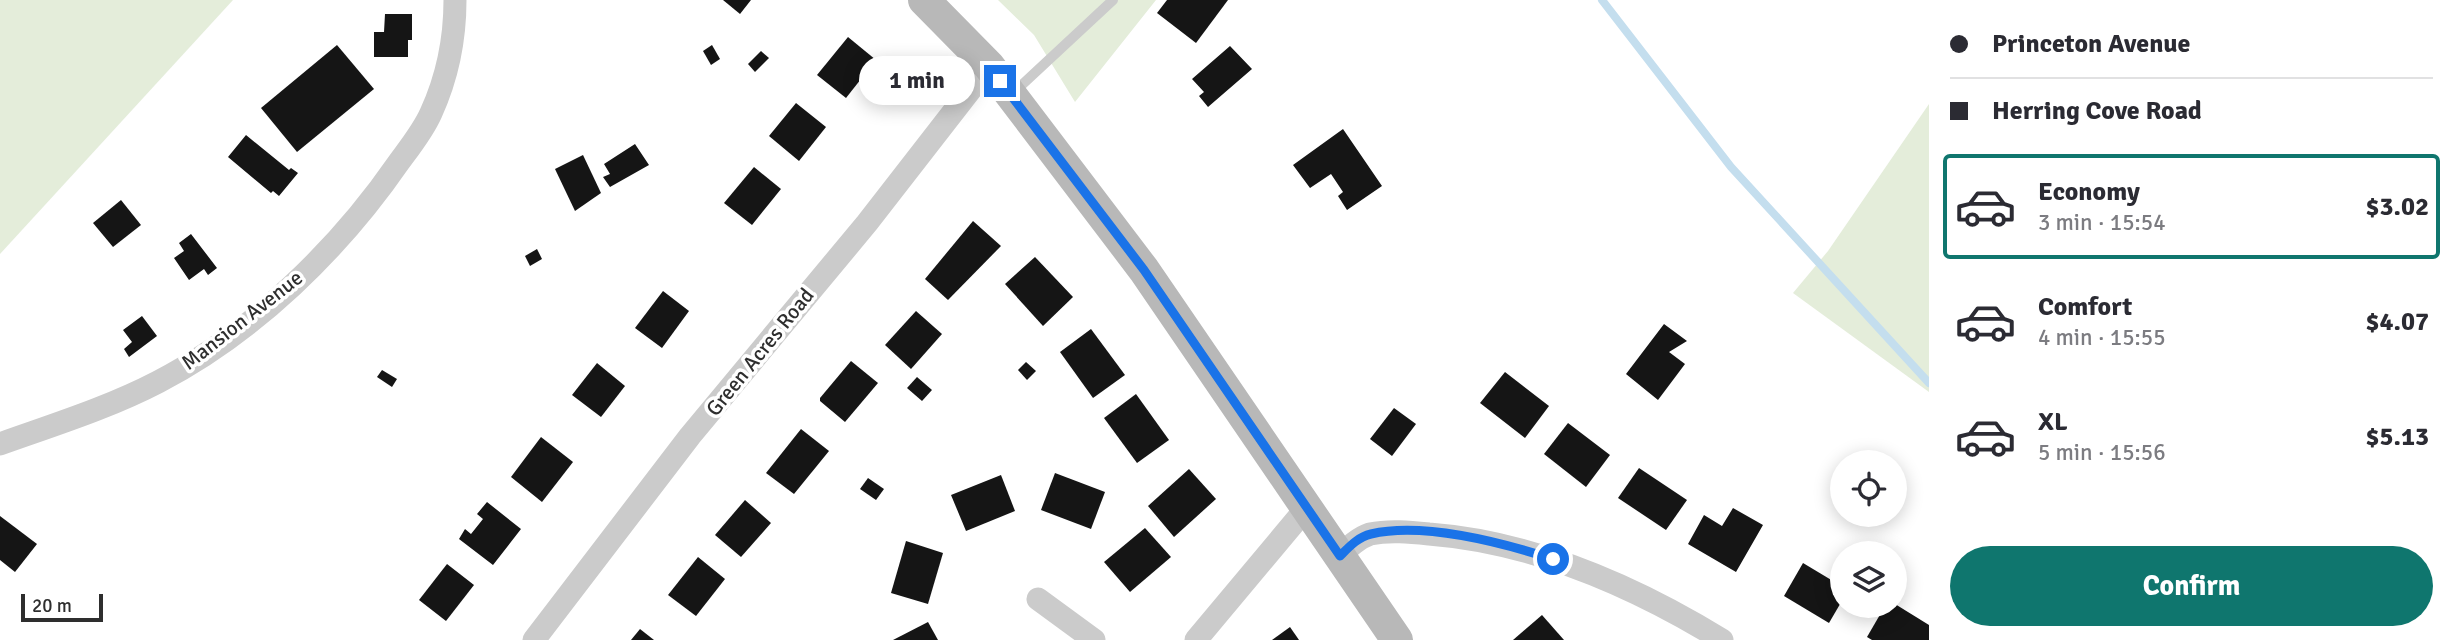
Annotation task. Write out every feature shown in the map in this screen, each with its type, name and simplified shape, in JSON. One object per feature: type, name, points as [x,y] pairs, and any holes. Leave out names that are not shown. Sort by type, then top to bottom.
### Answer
[{"type":"main road","points":[[924,0],[989,66],[1144,270],[1308,506],[1397,640]]},
{"type":"street","name":"Mansion Avenue","points":[[0,443],[110,405],[160,381],[237,329],[317,260],[371,200],[430,115],[450,52],[455,0]]},
{"type":"street","name":"Green Acres Road","points":[[534,640],[690,436],[867,223],[989,66]]},
{"type":"street","points":[[1196,640],[1308,506]]},
{"type":"street","points":[[1340,556],[1369,535],[1398,531],[1452,536],[1510,547],[1567,564],[1612,583],[1722,640]]},
{"type":"street","points":[[1038,599],[1094,640]]},
{"type":"lane","points":[[1011,95],[1113,0]]},
{"type":"green space","points":[[0,0],[233,0],[0,254]]},
{"type":"green space","points":[[998,0],[1156,0],[1075,102],[1034,35]]},
{"type":"green space","points":[[1929,104],[1929,392],[1793,293],[1828,251]]},
{"type":"building","points":[[723,0],[751,0],[740,14]]},
{"type":"building","points":[[1167,0],[1228,0],[1196,43],[1157,13]]},
{"type":"building","points":[[385,14],[412,14],[412,40],[408,40],[408,57],[374,57],[374,32],[384,32]]},
{"type":"building","points":[[848,37],[876,60],[846,98],[817,75]]},
{"type":"building","points":[[337,45],[374,89],[297,152],[261,108]]},
{"type":"building","points":[[712,45],[720,59],[711,65],[703,51]]},
{"type":"building","points":[[1230,46],[1252,69],[1208,107],[1199,96],[1204,92],[1192,79]]},
{"type":"building","points":[[761,51],[769,58],[755,72],[748,64]]},
{"type":"building","points":[[796,103],[826,127],[799,161],[769,136]]},
{"type":"building","points":[[1343,129],[1382,186],[1347,210],[1338,196],[1343,192],[1331,174],[1310,188],[1293,165]]},
{"type":"building","points":[[246,135],[289,170],[291,168],[298,173],[279,196],[273,191],[271,193],[228,157]]},
{"type":"building","points":[[635,144],[649,165],[610,187],[603,177],[610,174],[604,164]]},
{"type":"building","points":[[583,155],[601,193],[575,211],[555,169]]},
{"type":"building","points":[[754,167],[781,189],[752,225],[724,203]]},
{"type":"building","points":[[121,200],[141,225],[113,247],[93,223]]},
{"type":"building","points":[[973,221],[1001,246],[948,300],[925,279]]},
{"type":"building","points":[[191,234],[217,268],[208,275],[204,269],[189,280],[174,258],[184,251],[179,243]]},
{"type":"building","points":[[537,249],[542,259],[530,266],[525,256]]},
{"type":"building","points":[[1035,257],[1073,297],[1043,326],[1005,284]]},
{"type":"building","points":[[663,291],[689,311],[662,348],[635,328]]},
{"type":"building","points":[[916,311],[942,334],[911,369],[885,345]]},
{"type":"building","points":[[142,316],[157,336],[129,357],[124,349],[132,342],[123,330]]},
{"type":"building","points":[[1664,324],[1687,341],[1669,352],[1685,364],[1658,400],[1626,374]]},
{"type":"building","points":[[1091,329],[1125,375],[1093,398],[1060,352]]},
{"type":"building","points":[[851,361],[878,383],[845,422],[820,401],[820,398]]},
{"type":"building","points":[[1026,362],[1036,371],[1027,380],[1018,370]]},
{"type":"building","points":[[597,363],[625,386],[601,417],[572,395]]},
{"type":"building","points":[[382,370],[397,379],[392,387],[377,377]]},
{"type":"building","points":[[1505,372],[1549,406],[1525,438],[1480,403]]},
{"type":"building","points":[[917,377],[932,390],[922,401],[907,388]]},
{"type":"building","points":[[1136,394],[1169,440],[1137,463],[1104,418]]},
{"type":"building","points":[[1394,408],[1416,424],[1392,456],[1370,439]]},
{"type":"building","points":[[1568,423],[1610,455],[1586,487],[1544,454]]},
{"type":"building","points":[[801,429],[829,451],[794,494],[766,473]]},
{"type":"building","points":[[541,437],[573,462],[542,502],[511,477]]},
{"type":"building","points":[[1639,468],[1687,500],[1666,530],[1618,498]]},
{"type":"building","points":[[1189,469],[1216,499],[1174,537],[1148,506]]},
{"type":"building","points":[[1055,473],[1105,492],[1091,529],[1041,510]]},
{"type":"building","points":[[1001,475],[1015,511],[966,531],[951,495]]},
{"type":"building","points":[[868,478],[884,489],[876,500],[860,489]]},
{"type":"building","points":[[745,500],[771,523],[741,557],[715,535]]},
{"type":"building","points":[[487,502],[521,529],[493,565],[459,539],[465,529],[471,534],[483,519],[477,514]]},
{"type":"building","points":[[1733,508],[1763,525],[1736,572],[1688,544],[1704,515],[1722,526]]},
{"type":"building","points":[[0,516],[37,544],[15,572],[0,560]]},
{"type":"building","points":[[1145,528],[1171,557],[1130,592],[1104,562]]},
{"type":"building","points":[[906,541],[943,553],[928,604],[891,593]]},
{"type":"building","points":[[698,557],[725,579],[696,616],[668,595]]},
{"type":"building","points":[[1803,563],[1830,579],[1832,618],[1829,623],[1784,596]]},
{"type":"building","points":[[447,564],[474,585],[446,621],[419,600]]},
{"type":"building","points":[[1907,611],[1929,625],[1929,640],[1872,640],[1867,637],[1878,618],[1907,618]]},
{"type":"building","points":[[1542,615],[1564,640],[1513,640]]},
{"type":"building","points":[[928,622],[938,640],[893,640]]},
{"type":"building","points":[[1290,627],[1299,640],[1272,640]]},
{"type":"building","points":[[640,629],[654,640],[631,640]]},
{"type":"waterway","points":[[1602,0],[1731,167],[1929,383]]},
{"type":"route","points":[[1000,81],[1144,270],[1340,556],[1348,547],[1369,535],[1398,531],[1481,541],[1553,559]]}]
